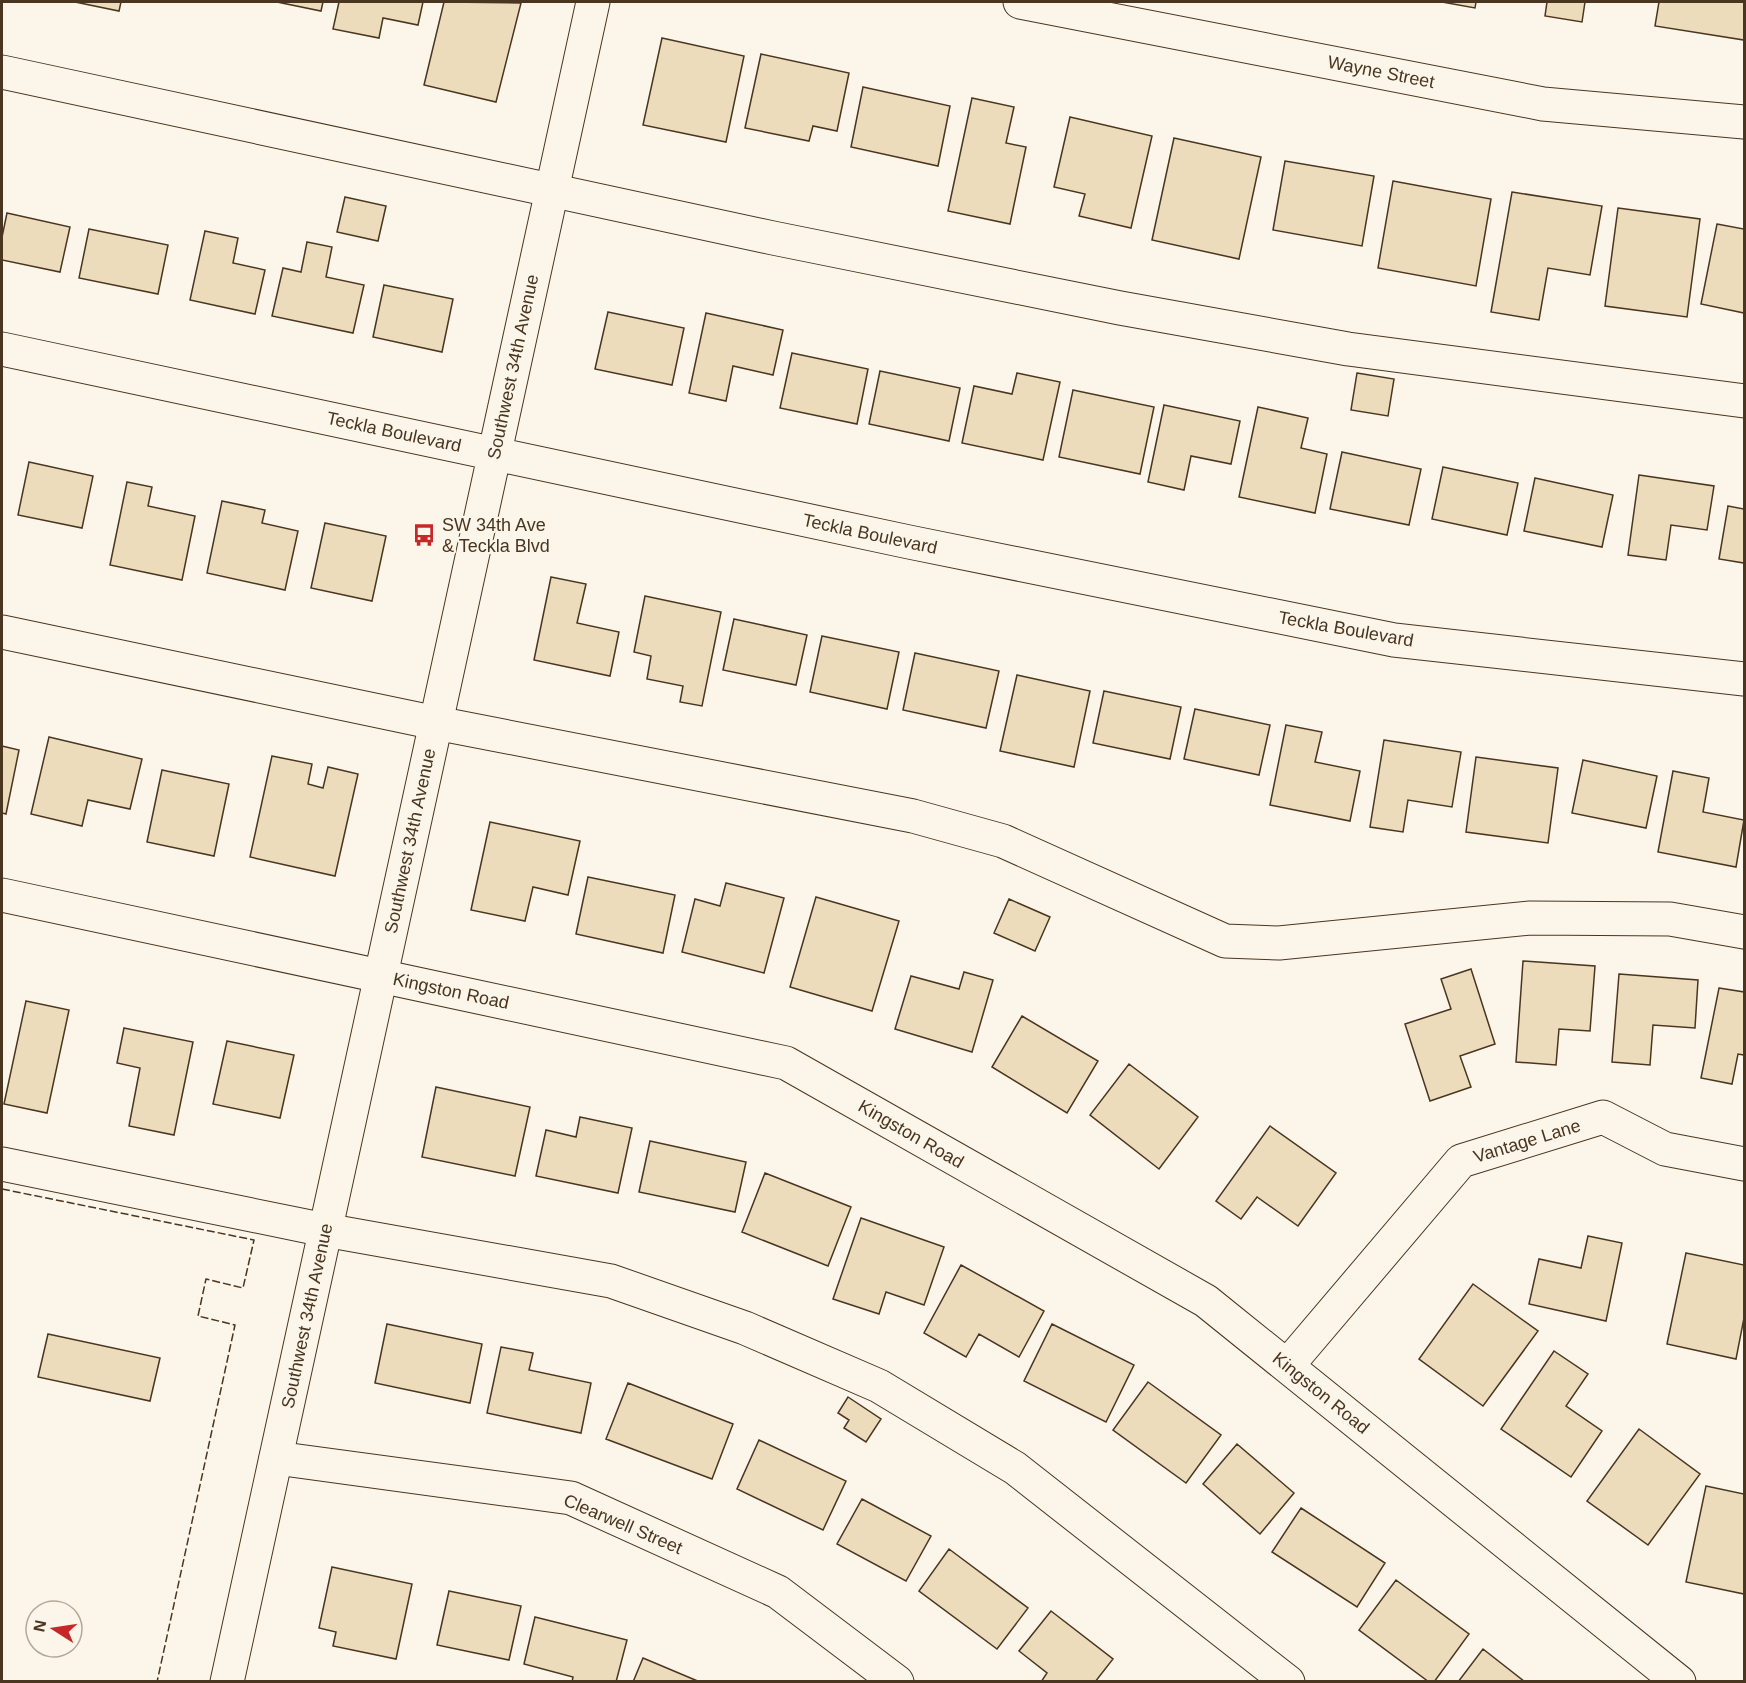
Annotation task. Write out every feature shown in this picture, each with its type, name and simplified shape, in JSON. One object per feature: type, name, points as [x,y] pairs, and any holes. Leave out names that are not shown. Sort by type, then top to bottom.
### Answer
[{"type":"street","name":"Southwest 34th Avenue","points":[[227,1682],[592,2]]},
{"type":"street","name":"Wayne Street","points":[[1020,2],[1543,104],[1744,122]]},
{"type":"street","points":[[2,72],[773,238],[1097,303],[1348,349],[1744,401]]},
{"type":"street","name":"Teckla Boulevard","points":[[2,349],[920,545],[1394,640],[1744,679]]},
{"type":"street","points":[[2,632],[436,723],[913,816],[1003,841],[1225,942],[1279,942],[1530,918],[1670,919],[1744,932]]},
{"type":"street","name":"Kingston Road","points":[[2,895],[786,1063],[1206,1301],[1679,1682]]},
{"type":"street","name":"Vantage Lane","points":[[1287,1366],[1461,1161],[1603,1117],[1665,1149],[1744,1164]]},
{"type":"street","points":[[2,1164],[325,1230],[611,1281],[745,1328],[879,1386],[1015,1468],[1288,1682]]},
{"type":"street","name":"Clearwell Street","points":[[276,1458],[571,1498],[778,1592],[897,1682]]},
{"type":"building","points":[[75,2],[121,2],[119,11]]},
{"type":"building","points":[[277,2],[323,2],[321,11]]},
{"type":"building","points":[[339,2],[423,2],[418,25],[383,18],[379,38],[333,29]]},
{"type":"building","points":[[444,2],[521,3],[496,102],[424,85]]},
{"type":"building","points":[[1442,2],[1476,2],[1475,8]]},
{"type":"building","points":[[1547,2],[1585,2],[1582,22],[1545,16]]},
{"type":"building","points":[[1659,2],[1744,2],[1744,40],[1655,26]]},
{"type":"building","points":[[662,38],[744,56],[726,142],[643,125]]},
{"type":"building","points":[[761,54],[849,73],[837,131],[813,126],[809,141],[745,128]]},
{"type":"building","points":[[863,87],[950,106],[938,166],[851,147]]},
{"type":"building","points":[[972,98],[1014,107],[1006,143],[1026,147],[1010,224],[948,211]]},
{"type":"building","points":[[1070,117],[1152,136],[1131,228],[1079,216],[1085,194],[1054,187]]},
{"type":"building","points":[[1174,138],[1261,157],[1239,259],[1152,240]]},
{"type":"building","points":[[1285,161],[1374,176],[1362,246],[1273,230]]},
{"type":"building","points":[[1393,181],[1491,199],[1476,286],[1378,268]]},
{"type":"building","points":[[1512,192],[1602,206],[1590,275],[1548,268],[1539,320],[1491,312]]},
{"type":"building","points":[[345,197],[386,206],[378,241],[337,232]]},
{"type":"building","points":[[1618,208],[1700,219],[1687,317],[1605,306]]},
{"type":"building","points":[[7,213],[70,227],[60,272],[2,260],[2,237]]},
{"type":"building","points":[[1717,224],[1744,229],[1744,313],[1701,304]]},
{"type":"building","points":[[89,229],[168,245],[158,294],[79,278]]},
{"type":"building","points":[[205,231],[238,238],[233,263],[265,270],[255,314],[190,300]]},
{"type":"building","points":[[307,242],[332,247],[326,277],[364,285],[353,333],[272,316],[283,268],[301,272]]},
{"type":"building","points":[[384,285],[453,299],[442,352],[373,337]]},
{"type":"building","points":[[608,312],[684,328],[672,385],[595,369]]},
{"type":"building","points":[[706,313],[783,330],[773,375],[733,366],[726,401],[689,393]]},
{"type":"building","points":[[792,353],[868,369],[857,424],[780,408]]},
{"type":"building","points":[[880,371],[960,388],[949,441],[869,424]]},
{"type":"building","points":[[1017,373],[1060,382],[1043,460],[962,443],[974,386],[1012,394]]},
{"type":"building","points":[[1357,373],[1394,379],[1388,416],[1351,410]]},
{"type":"building","points":[[1073,390],[1154,407],[1140,474],[1059,457]]},
{"type":"building","points":[[1164,405],[1240,421],[1231,464],[1191,456],[1184,490],[1148,482]]},
{"type":"building","points":[[1258,407],[1308,418],[1301,448],[1327,454],[1315,513],[1239,497]]},
{"type":"building","points":[[1342,452],[1421,469],[1409,525],[1330,509]]},
{"type":"building","points":[[29,462],[93,476],[82,528],[18,515]]},
{"type":"building","points":[[1443,467],[1518,483],[1507,535],[1432,519]]},
{"type":"building","points":[[1639,475],[1714,486],[1707,530],[1671,525],[1666,560],[1628,555]]},
{"type":"building","points":[[1535,478],[1613,495],[1602,547],[1524,531]]},
{"type":"building","points":[[127,482],[152,487],[148,506],[195,516],[182,580],[110,565]]},
{"type":"building","points":[[222,501],[265,510],[262,523],[298,531],[285,590],[207,573]]},
{"type":"building","points":[[1728,506],[1744,509],[1744,563],[1719,559]]},
{"type":"building","points":[[325,523],[386,536],[372,601],[311,588]]},
{"type":"building","points":[[551,577],[586,584],[577,623],[619,632],[610,676],[534,660]]},
{"type":"building","points":[[645,596],[721,612],[702,706],[680,702],[683,686],[647,679],[651,656],[634,652]]},
{"type":"building","points":[[734,619],[807,635],[796,685],[723,670]]},
{"type":"building","points":[[822,636],[899,652],[887,709],[810,692]]},
{"type":"building","points":[[915,653],[999,671],[986,728],[903,710]]},
{"type":"building","points":[[1017,675],[1090,691],[1074,767],[1000,751]]},
{"type":"building","points":[[1104,691],[1181,707],[1170,759],[1093,743]]},
{"type":"building","points":[[1195,709],[1270,725],[1259,775],[1184,759]]},
{"type":"building","points":[[1286,725],[1322,732],[1315,762],[1360,771],[1350,821],[1270,805]]},
{"type":"building","points":[[49,737],[142,759],[130,809],[88,800],[82,826],[31,814]]},
{"type":"building","points":[[1384,740],[1461,752],[1452,807],[1408,800],[1403,832],[1370,827]]},
{"type":"building","points":[[2,746],[19,750],[6,814],[2,813]]},
{"type":"building","points":[[272,756],[312,764],[308,784],[323,788],[328,767],[358,774],[335,876],[250,857]]},
{"type":"building","points":[[1476,757],[1558,768],[1548,843],[1466,832]]},
{"type":"building","points":[[1583,760],[1657,776],[1646,828],[1572,813]]},
{"type":"building","points":[[162,770],[229,784],[214,856],[147,842]]},
{"type":"building","points":[[1673,771],[1709,778],[1703,812],[1744,820],[1736,867],[1658,852]]},
{"type":"building","points":[[490,822],[580,841],[568,895],[533,887],[525,921],[471,910]]},
{"type":"building","points":[[588,877],[675,895],[663,953],[576,934]]},
{"type":"building","points":[[726,883],[784,898],[764,973],[682,952],[695,899],[720,906]]},
{"type":"building","points":[[816,897],[899,921],[872,1011],[790,987]]},
{"type":"building","points":[[1009,899],[1050,917],[1035,951],[994,933]]},
{"type":"building","points":[[1523,961],[1595,966],[1590,1031],[1559,1029],[1556,1065],[1516,1062]]},
{"type":"building","points":[[1471,969],[1495,1044],[1460,1056],[1471,1087],[1430,1101],[1405,1024],[1451,1009],[1441,979]]},
{"type":"building","points":[[964,972],[993,980],[972,1052],[895,1029],[911,976],[959,989]]},
{"type":"building","points":[[1619,974],[1698,980],[1695,1028],[1653,1025],[1650,1065],[1612,1062]]},
{"type":"building","points":[[1719,988],[1744,992],[1744,1055],[1738,1054],[1732,1084],[1701,1078]]},
{"type":"building","points":[[26,1001],[69,1010],[47,1113],[4,1104]]},
{"type":"building","points":[[1022,1016],[1098,1061],[1067,1113],[992,1067]]},
{"type":"building","points":[[124,1028],[193,1042],[174,1135],[129,1126],[140,1068],[117,1063]]},
{"type":"building","points":[[227,1041],[294,1055],[280,1118],[213,1104]]},
{"type":"building","points":[[1129,1064],[1198,1117],[1159,1169],[1090,1115]]},
{"type":"building","points":[[436,1087],[530,1107],[515,1176],[422,1157]]},
{"type":"building","points":[[580,1117],[632,1128],[618,1193],[536,1176],[546,1130],[576,1137]]},
{"type":"building","points":[[1270,1126],[1336,1173],[1298,1226],[1257,1197],[1241,1219],[1216,1201]]},
{"type":"building","points":[[650,1141],[746,1162],[735,1212],[639,1192]]},
{"type":"building","points":[[765,1173],[851,1207],[828,1266],[742,1232]]},
{"type":"building","points":[[861,1218],[944,1247],[924,1305],[886,1292],[879,1314],[833,1299]]},
{"type":"building","points":[[1588,1236],[1622,1243],[1606,1321],[1529,1304],[1539,1259],[1581,1268]]},
{"type":"building","points":[[1686,1253],[1744,1265],[1744,1318],[1736,1359],[1667,1344]]},
{"type":"building","points":[[961,1265],[1044,1311],[1019,1357],[979,1334],[966,1357],[924,1333]]},
{"type":"building","points":[[1473,1284],[1538,1331],[1483,1406],[1419,1359]]},
{"type":"building","points":[[387,1324],[482,1344],[470,1403],[375,1383]]},
{"type":"building","points":[[1052,1324],[1134,1365],[1106,1422],[1024,1381]]},
{"type":"building","points":[[48,1334],[160,1358],[150,1401],[38,1377]]},
{"type":"building","points":[[501,1347],[533,1353],[529,1370],[591,1383],[581,1433],[487,1413]]},
{"type":"building","points":[[1554,1351],[1588,1374],[1566,1406],[1602,1431],[1571,1477],[1501,1429]]},
{"type":"building","points":[[1148,1382],[1221,1435],[1186,1483],[1113,1430]]},
{"type":"building","points":[[628,1383],[733,1424],[712,1479],[606,1439]]},
{"type":"building","points":[[848,1397],[881,1419],[866,1442],[844,1428],[849,1420],[838,1413]]},
{"type":"building","points":[[1639,1429],[1700,1474],[1648,1545],[1587,1501]]},
{"type":"building","points":[[759,1440],[846,1481],[823,1530],[737,1489]]},
{"type":"building","points":[[1237,1444],[1294,1493],[1260,1534],[1203,1484]]},
{"type":"building","points":[[1706,1486],[1744,1494],[1744,1594],[1686,1582]]},
{"type":"building","points":[[862,1499],[931,1536],[906,1581],[837,1544]]},
{"type":"building","points":[[1301,1508],[1385,1563],[1357,1607],[1272,1552]]},
{"type":"building","points":[[949,1549],[1028,1608],[997,1649],[919,1591]]},
{"type":"building","points":[[332,1567],[412,1584],[396,1659],[333,1646],[336,1632],[319,1628]]},
{"type":"building","points":[[1396,1580],[1469,1634],[1434,1682],[1429,1682],[1359,1630]]},
{"type":"building","points":[[449,1591],[521,1606],[509,1660],[437,1645]]},
{"type":"building","points":[[1051,1611],[1113,1659],[1095,1682],[1041,1682],[1047,1673],[1019,1651]]},
{"type":"building","points":[[535,1617],[627,1640],[616,1682],[572,1682],[573,1677],[524,1664]]},
{"type":"building","points":[[1483,1649],[1525,1682],[1458,1682]]},
{"type":"building","points":[[643,1658],[700,1682],[633,1682]]},
{"type":"fence","points":[[2,1189],[254,1240],[243,1288],[206,1279],[198,1316],[235,1325],[157,1682]]},
{"type":"place","name":"SW 34th Ave & Teckla Blvd","points":[[424,535]]}]
